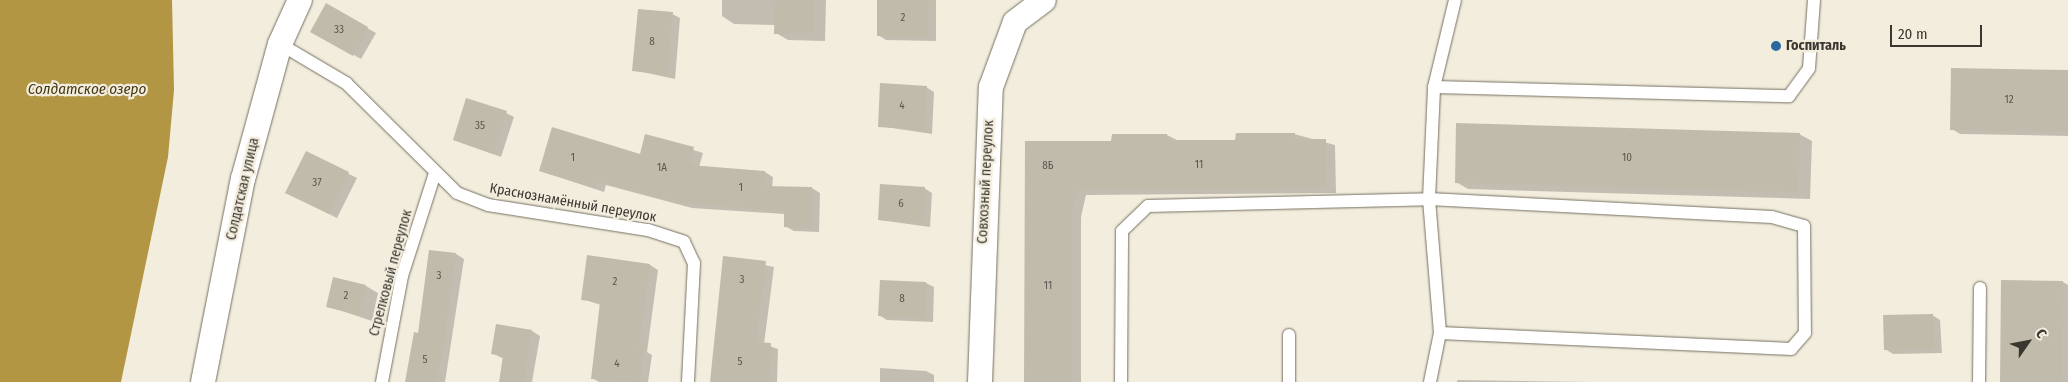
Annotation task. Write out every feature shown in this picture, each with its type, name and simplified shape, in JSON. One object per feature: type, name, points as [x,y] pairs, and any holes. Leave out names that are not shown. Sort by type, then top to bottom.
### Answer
[{"type":"street","name":"Солдатская улица","points":[[203,382],[243,179],[280,44],[300,0]]},
{"type":"street","name":"Совхозный переулок","points":[[980,382],[991,87],[1015,22],[1044,0]]},
{"type":"lane","points":[[1430,382],[1440,333],[1430,200],[1434,87],[1455,0]]},
{"type":"lane","points":[[1434,87],[1789,96],[1810,68],[1814,0]]},
{"type":"lane","name":"Краснознамённый переулок","points":[[280,44],[346,83],[457,193],[488,205],[648,230],[684,242],[694,263],[688,382]]},
{"type":"lane","name":"Стрелковый переулок","points":[[382,382],[402,276],[435,173]]},
{"type":"lane","points":[[1121,382],[1122,231],[1148,206],[1430,200],[1772,217],[1804,226],[1804,333],[1791,349],[1440,333]]},
{"type":"lane","points":[[1979,382],[1980,288]]},
{"type":"lane","points":[[1289,336],[1289,382]]},
{"type":"water","name":"Солдатское озеро","points":[[0,0],[172,0],[174,90],[168,157],[121,382],[0,382]]},
{"type":"building","points":[[775,0],[814,0],[813,34],[774,34]]},
{"type":"building","points":[[877,0],[929,0],[928,37],[877,36]]},
{"type":"building","points":[[326,3],[368,27],[353,56],[310,32]]},
{"type":"building","points":[[638,9],[673,12],[667,75],[632,71]]},
{"type":"building","points":[[1951,68],[2068,70],[2068,132],[1950,130]]},
{"type":"building","points":[[880,83],[927,86],[924,130],[878,127]]},
{"type":"building","points":[[466,98],[507,111],[493,154],[453,140]]},
{"type":"building","points":[[1456,123],[1800,133],[1798,192],[1455,183]]},
{"type":"building","points":[[552,127],[640,154],[645,134],[694,147],[690,165],[765,171],[764,186],[812,187],[811,228],[784,227],[784,211],[682,203],[597,181],[595,188],[539,171]]},
{"type":"building","points":[[1236,133],[1295,133],[1294,139],[1326,139],[1326,188],[1077,190],[1072,211],[1072,382],[1024,382],[1025,141],[1111,141],[1112,134],[1167,134],[1168,140],[1235,140]]},
{"type":"building","points":[[306,151],[349,172],[329,214],[285,193]]},
{"type":"building","points":[[880,184],[925,187],[923,223],[878,220]]},
{"type":"building","points":[[429,250],[456,253],[437,382],[405,382],[414,332],[418,333]]},
{"type":"building","points":[[587,255],[650,264],[639,348],[644,349],[640,382],[591,379],[600,302],[581,300]]},
{"type":"building","points":[[723,256],[766,261],[756,342],[771,343],[770,382],[710,382]]},
{"type":"building","points":[[333,277],[366,285],[359,315],[326,307]]},
{"type":"building","points":[[880,280],[926,282],[925,318],[878,316]]},
{"type":"building","points":[[2001,280],[2063,281],[2062,382],[2000,382]]},
{"type":"building","points":[[1933,314],[1934,349],[1884,350],[1883,315]]},
{"type":"building","points":[[496,324],[532,330],[524,382],[499,382],[503,356],[491,354]]},
{"type":"place","name":"Госпиталь","points":[[1776,46]]}]
